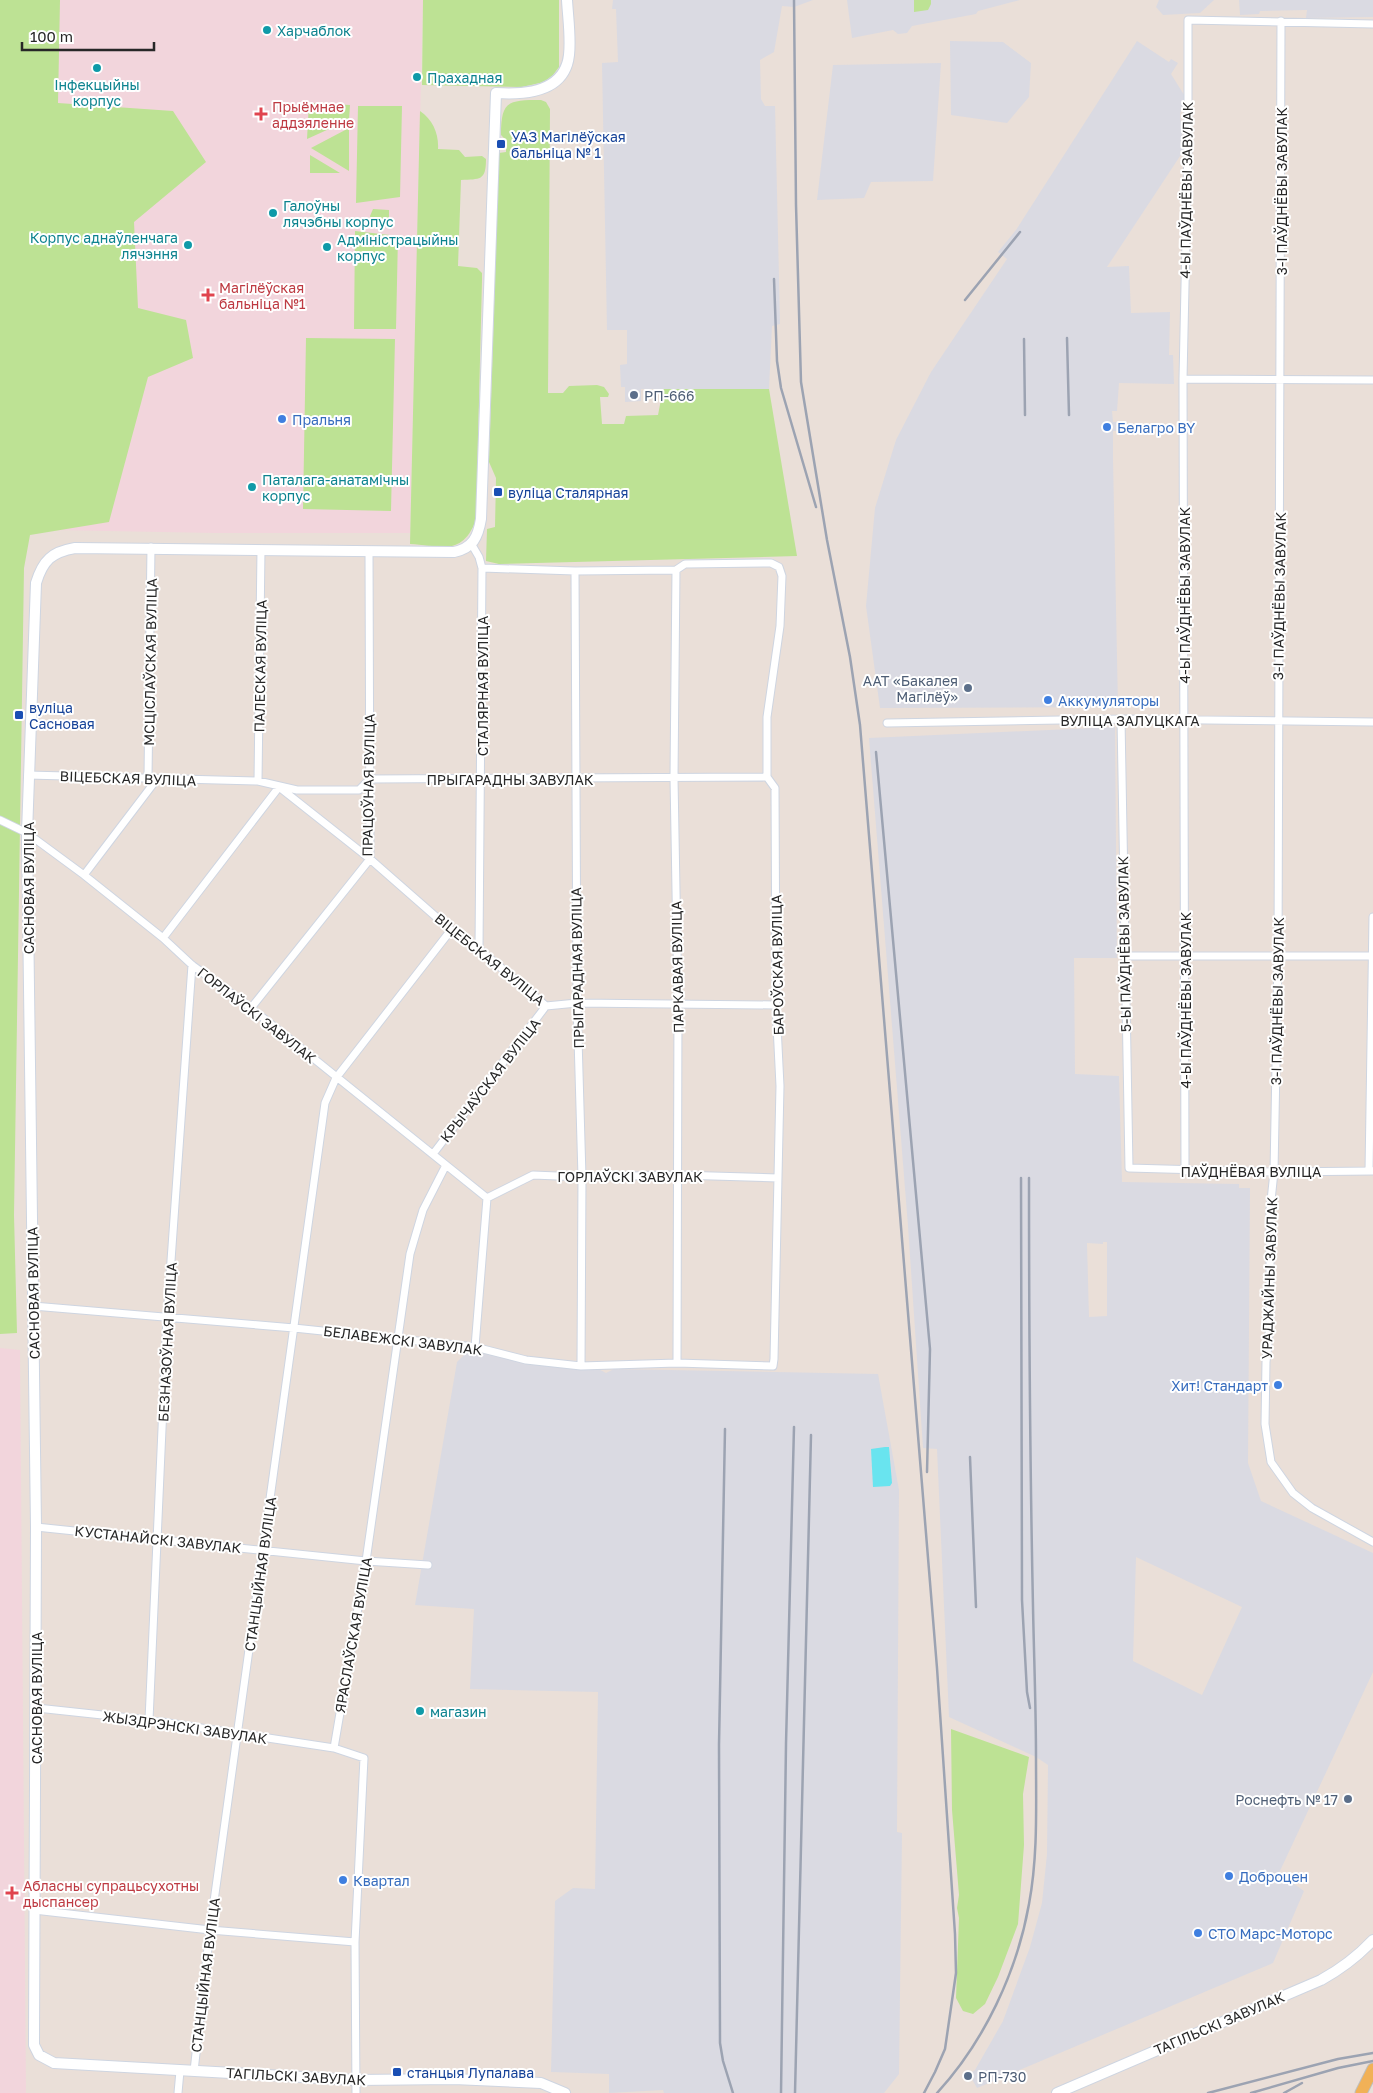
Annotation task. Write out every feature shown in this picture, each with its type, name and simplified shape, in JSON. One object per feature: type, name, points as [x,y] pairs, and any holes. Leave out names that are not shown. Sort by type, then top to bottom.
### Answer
[{"type":"main road","points":[[151,547],[454,552],[472,545],[478,534],[482,519],[496,93],[516,94],[544,89],[559,79],[566,66],[569,54],[567,0]]},
{"type":"main road","name":"САСНОВАЯ ВУЛІЦА","points":[[34,2045],[37,1708],[36,1527],[27,833],[36,583],[40,569],[52,556],[60,551],[75,548],[151,547]]},
{"type":"main road","name":"ТАГІЛЬСКІ ЗАВУЛАК","points":[[1057,2093],[1321,1980],[1338,1971],[1358,1956],[1373,1940]]},
{"type":"main road","name":"ТАГІЛЬСКІ ЗАВУЛАК","points":[[34,2045],[39,2055],[54,2063],[356,2080],[454,2080],[541,2083],[565,2093]]},
{"type":"main road","points":[[1363,2089],[1373,2069]]},
{"type":"street","name":"4-Ы ПАЎДНЁВЫ ЗАВУЛАК","points":[[1185,1171],[1183,379],[1188,156],[1188,20],[1282,21]]},
{"type":"street","points":[[1282,21],[1373,24]]},
{"type":"street","name":"3-І ПАЎДНЁВЫ ЗАВУЛАК","points":[[1274,1172],[1278,957],[1282,21]]},
{"type":"street","points":[[1183,379],[1373,380]]},
{"type":"street","name":"СТАЛЯРНАЯ ВУЛІЦА","points":[[472,545],[479,557],[482,568],[482,780],[479,949]]},
{"type":"street","name":"МСЦІСЛАЎСКАЯ ВУЛІЦА","points":[[148,777],[151,547]]},
{"type":"street","name":"ПАЛЕСКАЯ ВУЛІЦА","points":[[258,781],[261,550]]},
{"type":"street","name":"ПРАЦОЎНАЯ ВУЛІЦА","points":[[251,1008],[370,859],[369,551]]},
{"type":"street","name":"БАРОЎСКАЯ ВУЛІЦА","points":[[676,570],[685,564],[771,563],[779,567],[782,576],[780,626],[767,716],[767,777],[775,788],[776,1004],[780,1086],[773,1366]]},
{"type":"street","points":[[482,568],[575,571],[676,570]]},
{"type":"street","name":"ПАРКАВАЯ ВУЛІЦА","points":[[676,570],[674,778],[679,1175],[677,1363]]},
{"type":"street","name":"ПРЫГАРАДНАЯ ВУЛІЦА","points":[[575,571],[577,1003],[582,1177],[581,1366]]},
{"type":"street","name":"ВУЛІЦА ЗАЛУЦКАГА","points":[[887,723],[1121,719],[1373,722]]},
{"type":"street","name":"5-Ы ПАЎДНЁВЫ ЗАВУЛАК","points":[[1121,719],[1128,1168]]},
{"type":"street","name":"ВІЦЕБСКАЯ ВУЛІЦА","points":[[28,775],[258,781]]},
{"type":"street","name":"ПРЫГАРАДНЫ ЗАВУЛАК","points":[[258,781],[297,790],[359,790],[370,779],[482,780],[767,777]]},
{"type":"street","points":[[84,875],[157,779]]},
{"type":"street","points":[[163,938],[279,787]]},
{"type":"street","name":"ВІЦЕБСКАЯ ВУЛІЦА","points":[[279,787],[370,859],[451,930],[479,949],[546,1006],[577,1003],[776,1004]]},
{"type":"street","name":"ГОРЛАЎСКІ ЗАВУЛАК","points":[[0,820],[27,833],[84,875],[163,938],[192,965],[251,1008],[487,1198],[534,1176],[679,1175],[778,1178]]},
{"type":"street","points":[[1371,1171],[1373,917]]},
{"type":"street","points":[[336,1078],[451,930]]},
{"type":"street","points":[[1124,956],[1373,956]]},
{"type":"street","name":"БЕЗНАЗОЎНАЯ ВУЛІЦА","points":[[149,1720],[168,1317],[192,965]]},
{"type":"street","name":"КРЫЧАЎСКАЯ ВУЛІЦА","points":[[433,1154],[546,1006]]},
{"type":"street","name":"СТАНЦЫЙНАЯ ВУЛІЦА","points":[[194,2071],[210,1930],[325,1103],[336,1078]]},
{"type":"street","name":"ЯРАСЛАЎСКАЯ ВУЛІЦА","points":[[334,1748],[366,1560],[410,1254],[423,1210],[446,1165]]},
{"type":"street","name":"ПАЎДНЁВАЯ ВУЛІЦА","points":[[1128,1168],[1185,1171],[1371,1171]]},
{"type":"street","name":"УРАДЖАЙНЫ ЗАВУЛАК","points":[[1274,1172],[1270,1210],[1270,1325],[1264,1412],[1271,1462],[1293,1494],[1312,1508],[1373,1542]]},
{"type":"street","points":[[474,1347],[487,1198]]},
{"type":"street","name":"БЕЛАВЕЖСКІ ЗАВУЛАК","points":[[33,1306],[294,1328],[474,1347],[526,1360],[581,1366],[677,1363],[773,1366]]},
{"type":"street","name":"КУСТАНАЙСКІ ЗАВУЛАК","points":[[36,1527],[428,1565]]},
{"type":"street","name":"ЖЫЗДРЭНСКІ ЗАВУЛАК","points":[[37,1708],[149,1720],[334,1748]]},
{"type":"street","points":[[334,1748],[364,1758],[355,1942],[356,2093]]},
{"type":"street","points":[[34,1910],[210,1930],[355,1942]]},
{"type":"street","name":"СТАНЦЫЙНАЯ ВУЛІЦА","points":[[178,2093],[180,2071]]},
{"type":"shaded area","name":"Магілёўская бальніца №1","points":[[0,0],[423,0],[410,533],[215,533],[0,529]]},
{"type":"shaded area","points":[[613,0],[813,0],[794,7],[782,6],[774,52],[760,60],[761,99],[765,106],[775,106],[780,324],[772,326],[769,389],[641,389],[641,401],[625,402],[625,387],[621,387],[620,365],[627,364],[627,330],[607,330],[602,63],[618,62],[616,9],[612,9]]},
{"type":"shaded area","points":[[847,0],[1020,0],[978,11],[976,14],[912,26],[907,33],[898,34],[893,30],[852,38]]},
{"type":"shaded area","points":[[1159,0],[1214,0],[1200,13],[1163,15],[1156,7]]},
{"type":"shaded area","points":[[1239,0],[1373,0],[1373,17],[1306,18],[1307,10],[1260,11],[1259,14],[1240,15]]},
{"type":"shaded area","points":[[950,41],[1003,42],[1031,63],[1029,97],[1007,123],[951,115]]},
{"type":"shaded area","points":[[1137,41],[1169,62],[1171,59],[1178,63],[1171,74],[1186,98],[1180,114],[1184,150],[1107,267],[1129,266],[1131,313],[1170,312],[1169,355],[1173,355],[1174,384],[1119,383],[1117,411],[1112,411],[1113,422],[1117,422],[1117,431],[1113,431],[1113,459],[1118,707],[880,708],[866,606],[875,508],[896,440],[931,372],[1007,259],[998,252],[1016,230]]},
{"type":"shaded area","points":[[941,63],[933,181],[871,182],[864,198],[817,200],[833,65]]},
{"type":"shaded area","points":[[1115,727],[1117,958],[1074,958],[1075,1074],[1119,1076],[1122,1182],[1239,1184],[1239,1188],[1250,1188],[1248,1463],[1261,1501],[1373,1553],[1373,1672],[1279,1873],[1304,1891],[1273,1963],[977,2088],[969,2074],[975,2070],[1003,2021],[1030,1947],[1042,1903],[1047,1854],[1048,1765],[1036,1757],[949,1717],[937,1449],[923,1448],[908,1226],[869,738]],"holes":[[[1103,1242],[1107,1242],[1107,1316],[1089,1317],[1087,1243],[1103,1244]],[[1136,1557],[1242,1607],[1202,1695],[1133,1661]]]},
{"type":"shaded area","points":[[0,1348],[20,1350],[26,2093],[0,2093]]},
{"type":"shaded area","points":[[467,1352],[589,1364],[606,1373],[614,1369],[878,1374],[899,1490],[897,1832],[902,1833],[899,2074],[884,2093],[664,2093],[663,2090],[609,2093],[609,2074],[551,2072],[555,1901],[573,1888],[595,1889],[598,1692],[470,1689],[474,1609],[415,1605],[457,1362]]},
{"type":"green space","points":[[0,0],[60,0],[58,103],[173,111],[206,162],[134,222],[138,308],[186,320],[193,358],[148,377],[109,522],[30,535],[24,568],[14,1215],[17,1333],[0,1334]]},
{"type":"green space","points":[[423,0],[559,0],[559,67],[544,82],[522,87],[422,85]]},
{"type":"green space","points":[[914,0],[931,0],[931,4],[928,10],[914,12]]},
{"type":"green space","points":[[541,100],[546,102],[550,109],[548,393],[563,393],[569,386],[597,385],[604,387],[609,394],[608,397],[600,397],[602,424],[624,424],[626,416],[658,415],[663,389],[769,389],[797,556],[499,564],[486,561],[487,529],[495,527],[496,478],[489,462],[499,153],[506,152],[506,140],[501,135],[501,124],[505,109],[514,102]]},
{"type":"green space","points":[[309,103],[350,105],[349,120],[307,139]]},
{"type":"green space","points":[[358,106],[402,106],[400,197],[356,203]]},
{"type":"green space","points":[[420,111],[434,128],[438,149],[459,150],[465,157],[482,156],[486,159],[485,171],[481,177],[461,180],[458,266],[477,268],[482,273],[476,520],[464,539],[458,544],[442,547],[410,544]]},
{"type":"green space","points":[[349,128],[349,171],[311,148]]},
{"type":"green space","points":[[310,155],[340,173],[310,173]]},
{"type":"green space","points":[[373,209],[389,210],[389,224],[372,224],[370,216]]},
{"type":"green space","points":[[355,231],[398,236],[396,329],[354,329]]},
{"type":"green space","points":[[306,338],[395,339],[391,511],[303,509]]},
{"type":"green space","points":[[951,1729],[1029,1757],[1023,1794],[1024,1845],[1018,1924],[998,1977],[985,2004],[973,2014],[963,2011],[956,1998],[959,1918],[957,1908],[959,1895],[952,1810]]},
{"type":"water","points":[[889,1447],[892,1483],[890,1486],[873,1487],[871,1449]]},
{"type":"railway","points":[[794,0],[796,205],[801,382],[827,540],[850,657],[860,725],[937,1668],[955,1934],[956,1973],[945,2049],[924,2093]]},
{"type":"railway","points":[[965,300],[1020,232]]},
{"type":"railway","points":[[774,279],[777,361],[781,388],[816,507]]},
{"type":"railway","points":[[1067,338],[1069,415]]},
{"type":"railway","points":[[1024,339],[1025,415]]},
{"type":"railway","points":[[876,752],[930,1349],[927,1472]]},
{"type":"railway","points":[[1021,1178],[1022,1600],[1027,1692],[1030,1708]]},
{"type":"railway","points":[[937,2093],[970,2052],[984,2029],[1007,1980],[1024,1930],[1034,1868],[1036,1739],[1030,1446],[1029,1178]]},
{"type":"railway","points":[[781,2093],[786,1744],[794,1427]]},
{"type":"railway","points":[[725,1429],[719,1745],[720,2043],[723,2061],[733,2093]]},
{"type":"railway","points":[[795,2093],[811,1435]]},
{"type":"railway","points":[[970,1457],[976,1607]]},
{"type":"railway","points":[[1208,2093],[1338,2059],[1373,2053]]},
{"type":"railway","points":[[1251,2093],[1338,2068],[1373,2061]]},
{"type":"railway","points":[[1284,2093],[1302,2083]]},
{"type":"place","name":"Харчаблок","points":[[267,30]]},
{"type":"place","name":"Інфекцыйны корпус","points":[[97,68]]},
{"type":"place","name":"Прахадная","points":[[417,77]]},
{"type":"place","name":"Прыёмнае аддзяленне","points":[[261,114]]},
{"type":"place","name":"УАЗ Магілёўская бальніца № 1","points":[[501,144]]},
{"type":"place","name":"Галоўны лячэбны корпус","points":[[273,213]]},
{"type":"place","name":"Корпус аднаўленчага лячэння","points":[[188,245]]},
{"type":"place","name":"Адміністрацыйны корпус","points":[[327,247]]},
{"type":"place","name":"Магілёўская бальніца №1","points":[[208,295]]},
{"type":"place","name":"РП-666","points":[[634,395]]},
{"type":"place","name":"Пральня","points":[[282,419]]},
{"type":"place","name":"Белагро BY","points":[[1107,427]]},
{"type":"place","name":"Паталага-анатамічны корпус","points":[[252,487]]},
{"type":"place","name":"вуліца Сталярная","points":[[498,492]]},
{"type":"place","name":"ААТ «Бакалея Магілёў»","points":[[968,688]]},
{"type":"place","name":"Аккумуляторы","points":[[1048,700]]},
{"type":"place","name":"вуліца Сасновая","points":[[19,715]]},
{"type":"place","name":"Хит! Стандарт","points":[[1278,1385]]},
{"type":"place","name":"магазин","points":[[420,1711]]},
{"type":"place","name":"Роснефть № 17","points":[[1348,1799]]},
{"type":"place","name":"Доброцен","points":[[1229,1876]]},
{"type":"place","name":"Квартал","points":[[343,1880]]},
{"type":"place","name":"Абласны супрацьсухотны дыспансер","points":[[12,1893]]},
{"type":"place","name":"СТО Марс-Моторс","points":[[1198,1933]]},
{"type":"place","name":"станцыя Лупалава","points":[[397,2072]]},
{"type":"place","name":"РП-730","points":[[968,2076]]}]
